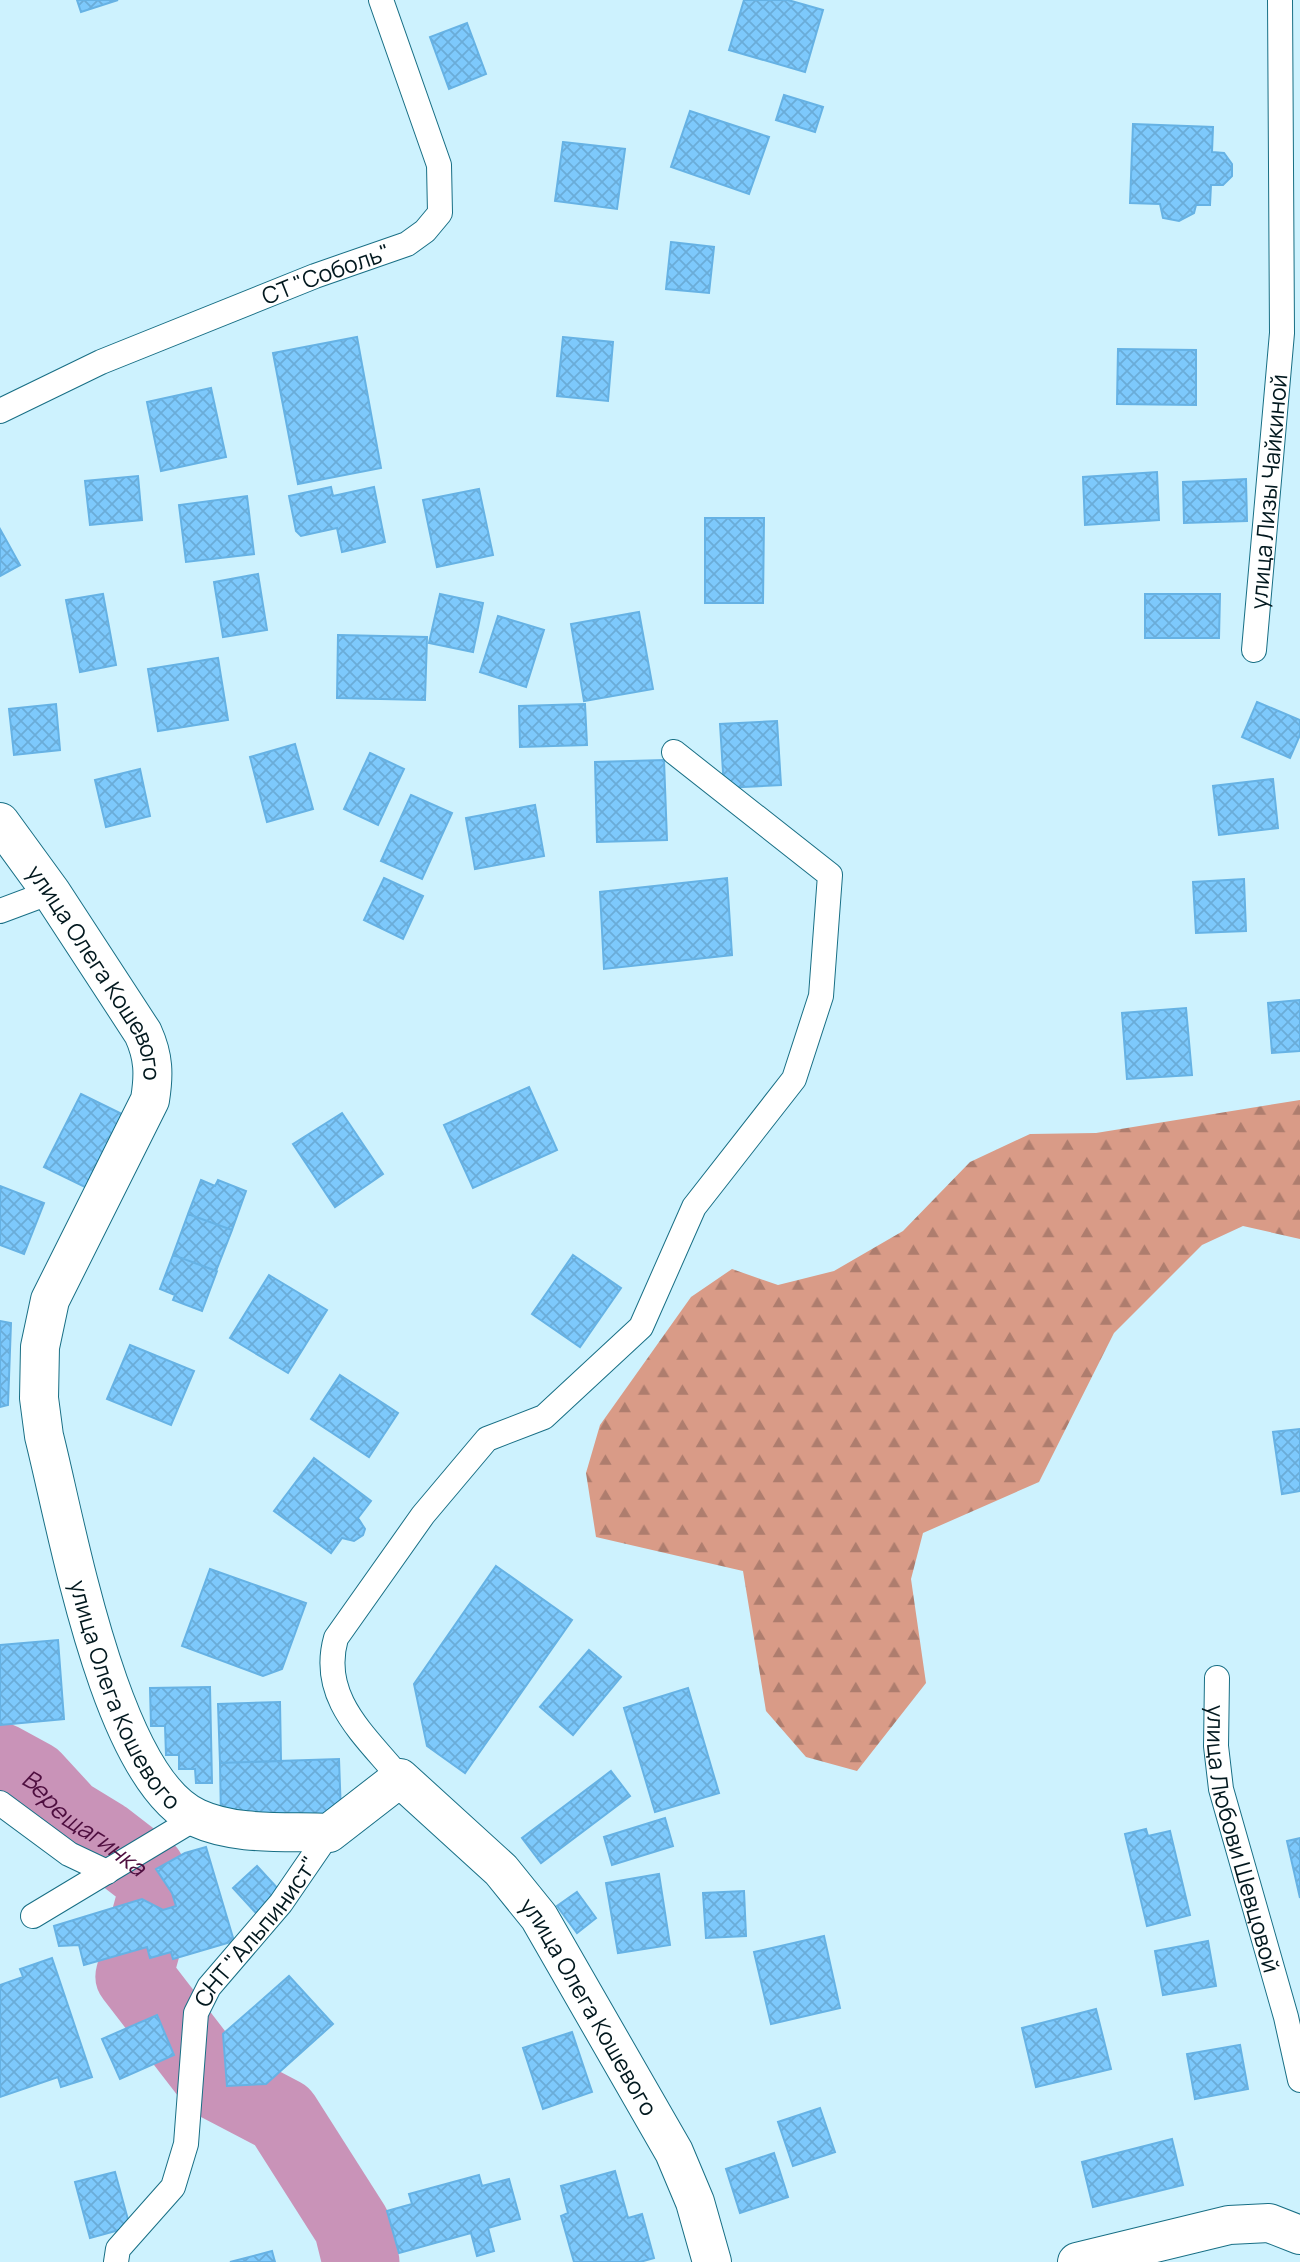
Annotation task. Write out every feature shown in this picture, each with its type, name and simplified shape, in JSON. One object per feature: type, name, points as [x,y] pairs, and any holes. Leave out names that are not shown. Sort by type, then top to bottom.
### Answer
[{"type":"street","name":"улица Олега Кошевого","points":[[0,822],[51,892],[143,1033],[151,1050],[154,1072],[150,1100],[50,1300],[40,1347],[39,1398],[44,1436],[102,1668],[127,1732],[154,1780],[172,1801],[196,1818],[227,1827],[329,1833]]},
{"type":"street","points":[[329,1833],[400,1778]]},
{"type":"street","name":"улица Олега Кошевого","points":[[400,1778],[501,1870],[539,1917],[674,2152],[695,2202],[712,2262]]},
{"type":"street","points":[[1077,2262],[1229,2225],[1269,2223],[1300,2235]]},
{"type":"lane","name":"СТ \"Соболь\"","points":[[0,411],[101,362],[315,276],[407,244],[425,231],[440,213],[439,165],[381,0]]},
{"type":"lane","name":"улица Лизы Чайкиной","points":[[1254,650],[1291,332],[1280,0]]},
{"type":"lane","points":[[400,1778],[349,1716],[334,1691],[330,1659],[336,1638],[423,1515],[488,1439],[544,1417],[640,1327],[694,1207],[794,1079],[821,996],[830,874],[674,751]]},
{"type":"lane","points":[[0,911],[51,892]]},
{"type":"lane","name":"улица Любови Шевцовой","points":[[1217,1678],[1216,1746],[1222,1789],[1286,2017],[1300,2080]]},
{"type":"lane","points":[[0,1803],[69,1854],[107,1872]]},
{"type":"lane","points":[[33,1916],[196,1818]]},
{"type":"lane","name":"СНТ \"Альпинист\"","points":[[116,2262],[118,2249],[173,2187],[186,2144],[196,2012],[209,1987],[281,1903],[329,1833]]},
{"type":"green space","points":[[1300,1100],[1300,1239],[1243,1226],[1202,1245],[1114,1333],[1039,1482],[923,1533],[911,1579],[926,1683],[857,1771],[806,1757],[766,1711],[743,1571],[596,1537],[586,1473],[600,1425],[691,1297],[732,1269],[778,1285],[834,1271],[903,1231],[970,1162],[1030,1134],[1096,1133]]},
{"type":"building","points":[[77,0],[118,0],[81,12]]},
{"type":"building","points":[[744,0],[788,0],[823,10],[805,72],[729,50]]},
{"type":"building","points":[[467,23],[486,74],[449,89],[430,37]]},
{"type":"building","points":[[784,95],[823,107],[815,132],[776,120]]},
{"type":"building","points":[[690,111],[769,137],[749,194],[671,167]]},
{"type":"building","points":[[1133,124],[1213,127],[1212,152],[1224,153],[1232,164],[1232,176],[1223,185],[1211,185],[1210,205],[1196,205],[1194,213],[1179,221],[1163,218],[1160,204],[1130,203]]},
{"type":"building","points":[[563,142],[625,149],[617,209],[555,201]]},
{"type":"building","points":[[671,242],[714,247],[709,293],[666,289]]},
{"type":"building","points":[[357,337],[381,468],[298,484],[273,353]]},
{"type":"building","points":[[563,337],[613,342],[608,401],[557,396]]},
{"type":"building","points":[[1118,349],[1196,350],[1196,405],[1117,404]]},
{"type":"building","points":[[211,388],[226,457],[161,471],[147,402]]},
{"type":"building","points":[[1157,472],[1159,520],[1085,525],[1083,477]]},
{"type":"building","points":[[138,476],[142,520],[90,525],[85,481]]},
{"type":"building","points":[[1246,479],[1247,521],[1184,523],[1183,482]]},
{"type":"building","points":[[331,487],[333,496],[374,487],[385,542],[342,552],[337,528],[301,536],[296,531],[289,496]]},
{"type":"building","points":[[479,489],[493,555],[437,567],[423,500]]},
{"type":"building","points":[[247,496],[254,554],[186,562],[179,505]]},
{"type":"building","points":[[705,518],[764,518],[763,603],[705,603]]},
{"type":"building","points":[[0,529],[20,565],[0,576]]},
{"type":"building","points":[[258,574],[267,630],[223,637],[214,582]]},
{"type":"building","points":[[103,594],[116,665],[80,672],[66,600]]},
{"type":"building","points":[[440,594],[483,603],[473,652],[429,643]]},
{"type":"building","points":[[1145,594],[1220,594],[1219,638],[1145,638]]},
{"type":"building","points":[[639,612],[653,689],[584,701],[571,624]]},
{"type":"building","points":[[498,616],[544,630],[526,687],[480,672]]},
{"type":"building","points":[[338,635],[427,637],[425,700],[337,698]]},
{"type":"building","points":[[218,658],[228,720],[158,731],[148,669]]},
{"type":"building","points":[[1257,702],[1300,720],[1300,735],[1290,758],[1242,737]]},
{"type":"building","points":[[56,704],[60,750],[14,755],[9,709]]},
{"type":"building","points":[[585,704],[587,745],[520,747],[519,706]]},
{"type":"building","points":[[777,721],[781,785],[724,788],[720,724]]},
{"type":"building","points":[[295,744],[313,809],[267,822],[250,757]]},
{"type":"building","points":[[370,753],[404,769],[378,825],[344,809]]},
{"type":"building","points":[[664,760],[667,840],[597,842],[595,762]]},
{"type":"building","points":[[140,769],[150,816],[106,827],[95,780]]},
{"type":"building","points":[[1273,779],[1278,828],[1219,835],[1213,786]]},
{"type":"building","points":[[411,795],[452,813],[422,879],[381,861]]},
{"type":"building","points":[[535,805],[544,856],[475,869],[466,818]]},
{"type":"building","points":[[384,878],[423,896],[403,939],[364,920]]},
{"type":"building","points":[[727,878],[732,955],[604,969],[600,892]]},
{"type":"building","points":[[1244,879],[1246,931],[1196,933],[1193,882]]},
{"type":"building","points":[[1300,1000],[1300,1051],[1272,1053],[1268,1003]]},
{"type":"building","points":[[1186,1008],[1192,1075],[1127,1079],[1122,1013]]},
{"type":"building","points":[[529,1087],[557,1150],[473,1188],[444,1125]]},
{"type":"building","points":[[81,1094],[128,1117],[91,1190],[44,1167]]},
{"type":"building","points":[[342,1113],[383,1174],[335,1207],[293,1144]]},
{"type":"building","points":[[201,1180],[215,1186],[218,1180],[246,1191],[232,1230],[188,1214]]},
{"type":"building","points":[[0,1186],[44,1203],[24,1254],[0,1245]]},
{"type":"building","points":[[188,1214],[232,1230],[216,1271],[173,1255]]},
{"type":"building","points":[[173,1255],[217,1271],[202,1311],[173,1300],[175,1295],[160,1289]]},
{"type":"building","points":[[573,1255],[621,1288],[580,1347],[532,1314]]},
{"type":"building","points":[[269,1275],[327,1310],[288,1373],[230,1338]]},
{"type":"building","points":[[0,1321],[11,1323],[8,1405],[0,1407]]},
{"type":"building","points":[[130,1345],[194,1371],[171,1425],[107,1399]]},
{"type":"building","points":[[340,1375],[398,1413],[369,1457],[311,1419]]},
{"type":"building","points":[[1300,1429],[1300,1491],[1282,1494],[1273,1432]]},
{"type":"building","points":[[314,1458],[371,1501],[358,1518],[365,1529],[363,1535],[354,1541],[342,1538],[331,1553],[274,1511]]},
{"type":"building","points":[[496,1566],[572,1620],[465,1773],[427,1746],[414,1684]]},
{"type":"building","points":[[210,1569],[306,1603],[282,1669],[263,1676],[182,1646]]},
{"type":"building","points":[[58,1640],[64,1719],[0,1725],[0,1645]]},
{"type":"building","points":[[589,1650],[621,1677],[573,1735],[540,1707]]},
{"type":"building","points":[[210,1687],[212,1783],[196,1783],[195,1769],[179,1769],[179,1755],[166,1755],[165,1726],[151,1726],[150,1688]]},
{"type":"building","points":[[688,1688],[719,1793],[655,1812],[624,1708]]},
{"type":"building","points":[[280,1702],[281,1761],[220,1763],[218,1704]]},
{"type":"building","points":[[339,1759],[341,1814],[221,1818],[220,1763]]},
{"type":"building","points":[[611,1771],[630,1796],[541,1863],[522,1838]]},
{"type":"building","points":[[665,1818],[673,1846],[612,1865],[604,1837]]},
{"type":"building","points":[[1146,1829],[1148,1836],[1170,1831],[1190,1915],[1147,1926],[1125,1834]]},
{"type":"building","points":[[1300,1838],[1300,1898],[1287,1841]]},
{"type":"building","points":[[206,1847],[234,1941],[173,1959],[171,1952],[150,1958],[147,1947],[84,1965],[79,1945],[59,1946],[54,1926],[142,1899],[163,1910],[176,1906],[172,1893],[156,1869],[185,1853]]},
{"type":"building","points":[[257,1866],[280,1891],[256,1913],[233,1888]]},
{"type":"building","points":[[659,1874],[670,1945],[618,1953],[606,1883]]},
{"type":"building","points":[[744,1891],[746,1936],[706,1938],[703,1893]]},
{"type":"building","points":[[577,1892],[596,1918],[577,1933],[557,1906]]},
{"type":"building","points":[[824,1936],[840,2008],[771,2024],[754,1952]]},
{"type":"building","points":[[1208,1941],[1216,1986],[1163,1995],[1155,1951]]},
{"type":"building","points":[[52,1958],[92,2077],[61,2087],[58,2077],[0,2097],[0,1985],[23,1977],[20,1969]]},
{"type":"building","points":[[289,1976],[333,2024],[266,2084],[227,2086],[223,2034]]},
{"type":"building","points":[[1096,2009],[1111,2069],[1036,2087],[1022,2028]]},
{"type":"building","points":[[157,2015],[174,2055],[120,2079],[102,2039]]},
{"type":"building","points":[[572,2032],[592,2092],[543,2109],[523,2048]]},
{"type":"building","points":[[1240,2045],[1248,2089],[1195,2099],[1187,2054]]},
{"type":"building","points":[[820,2108],[835,2152],[793,2166],[778,2122]]},
{"type":"building","points":[[1172,2139],[1183,2185],[1093,2207],[1082,2162]]},
{"type":"building","points":[[774,2153],[788,2197],[740,2213],[726,2169]]},
{"type":"building","points":[[615,2171],[628,2218],[642,2214],[654,2258],[640,2262],[574,2262],[561,2216],[568,2213],[561,2186]]},
{"type":"building","points":[[115,2172],[130,2227],[90,2238],[75,2182]]},
{"type":"building","points":[[479,2175],[482,2186],[509,2179],[520,2219],[488,2228],[494,2251],[477,2256],[471,2233],[399,2253],[387,2211],[412,2204],[409,2194]]},
{"type":"building","points":[[272,2251],[275,2262],[230,2262]]},
{"type":"waterway","name":"Верещагинка","points":[[0,1761],[33,1779],[67,1816],[103,1838],[147,1872],[157,1892],[134,1976],[215,2081],[282,2116],[352,2226],[361,2262]]}]
